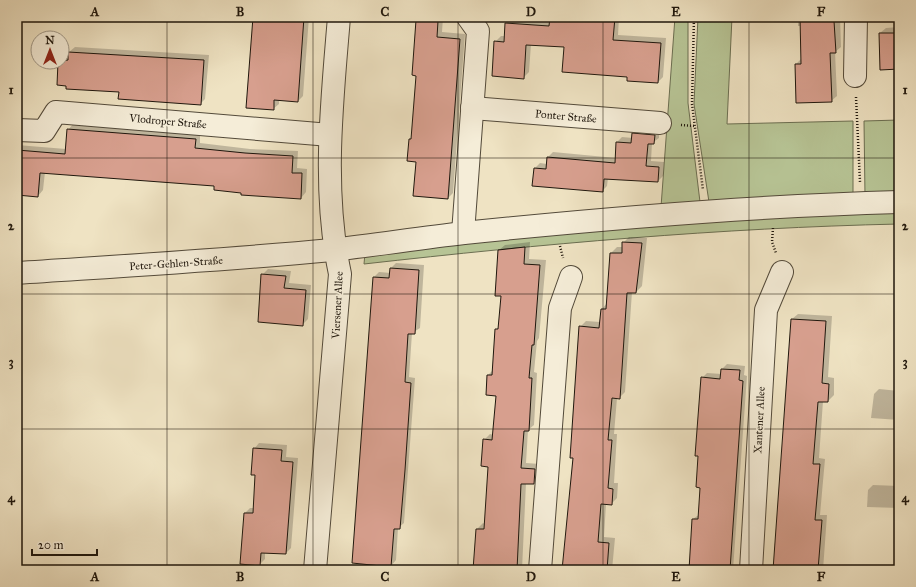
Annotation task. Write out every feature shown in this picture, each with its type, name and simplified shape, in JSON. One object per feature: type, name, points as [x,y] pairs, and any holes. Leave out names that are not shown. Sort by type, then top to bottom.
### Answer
[{"type":"street","name":"Viersener Allee","points":[[315,570],[340,274],[335,249],[330,193],[330,135],[339,17]]},
{"type":"street","points":[[463,234],[478,31],[468,17]]},
{"type":"street","points":[[856,17],[856,76]]},
{"type":"street","name":"Ponter Straße","points":[[472,108],[660,123]]},
{"type":"street","name":"Vlodroper Straße","points":[[17,130],[44,131],[56,112],[330,135]]},
{"type":"street","name":"Peter-Gehlen-Straße","points":[[17,273],[242,258],[561,224],[707,211],[775,206],[899,202]]},
{"type":"street","name":"Xantener Allee","points":[[751,570],[766,310],[782,272]]},
{"type":"street","points":[[540,570],[560,308],[571,277]]},
{"type":"path","points":[[694,17],[692,104],[707,211]]},
{"type":"path","points":[[856,76],[861,203]]},
{"type":"path","points":[[775,206],[772,242],[782,272]]},
{"type":"path","points":[[561,224],[560,250],[571,277]]},
{"type":"green space","points":[[675,17],[688,17],[688,103],[700,202],[661,207]]},
{"type":"green space","points":[[698,17],[732,17],[727,124],[853,121],[853,196],[709,202],[694,104]]},
{"type":"green space","points":[[899,120],[899,195],[865,196],[864,121]]},
{"type":"green space","points":[[899,212],[899,224],[765,229],[631,238],[364,264],[365,253],[720,215]]},
{"type":"building","points":[[253,17],[304,17],[298,102],[274,100],[274,110],[246,108]]},
{"type":"building","points":[[550,17],[615,17],[613,40],[661,43],[658,83],[627,81],[627,77],[562,72],[564,47],[526,45],[524,79],[492,76],[494,41],[504,42],[505,23],[549,26]]},
{"type":"building","points":[[800,17],[820,17],[821,21],[834,21],[836,53],[830,53],[832,102],[796,103],[795,64],[801,64]]},
{"type":"building","points":[[416,20],[438,21],[437,37],[460,39],[448,199],[413,196],[416,162],[407,161],[409,139],[411,139],[416,76],[412,75]]},
{"type":"building","points":[[879,33],[899,33],[899,69],[880,70]]},
{"type":"building","points":[[70,52],[204,60],[201,105],[118,99],[119,92],[66,89],[66,86],[57,85],[58,70],[70,70]]},
{"type":"building","points":[[67,129],[196,139],[195,148],[293,156],[292,173],[302,173],[301,199],[241,195],[241,193],[214,190],[214,186],[40,173],[38,197],[17,195],[17,150],[65,154]]},
{"type":"building","points":[[632,133],[655,135],[654,144],[648,144],[646,166],[659,167],[658,182],[604,179],[603,192],[532,186],[534,168],[546,169],[547,157],[615,163],[616,142],[631,143]]},
{"type":"building","points":[[622,242],[642,243],[636,293],[627,293],[620,399],[612,398],[608,440],[612,440],[608,488],[613,489],[612,505],[601,504],[598,542],[609,543],[607,570],[562,570],[573,458],[570,458],[579,326],[599,328],[601,309],[606,309],[610,253],[622,253]]},
{"type":"building","points":[[525,247],[524,264],[540,265],[534,345],[532,345],[529,378],[532,378],[529,431],[524,431],[521,468],[535,469],[534,484],[521,484],[517,570],[473,570],[476,529],[484,529],[488,467],[481,466],[483,439],[492,440],[496,396],[486,395],[487,375],[492,375],[495,329],[498,329],[501,296],[495,296],[498,250]]},
{"type":"building","points":[[390,268],[419,270],[415,334],[408,334],[405,382],[411,383],[400,529],[394,529],[391,567],[352,563],[373,277],[389,278]]},
{"type":"building","points":[[261,274],[286,276],[284,288],[306,290],[303,326],[258,322]]},
{"type":"building","points":[[791,319],[826,321],[822,383],[829,384],[828,402],[818,402],[813,464],[820,464],[815,520],[822,520],[818,570],[773,570]]},
{"type":"building","points":[[721,369],[740,370],[739,380],[743,381],[730,570],[689,570],[692,519],[698,519],[700,488],[696,487],[698,456],[695,456],[701,377],[720,379]]},
{"type":"building","points":[[253,448],[282,450],[281,461],[293,462],[286,554],[261,553],[260,566],[240,564],[244,513],[253,513],[255,475],[251,475]]}]
